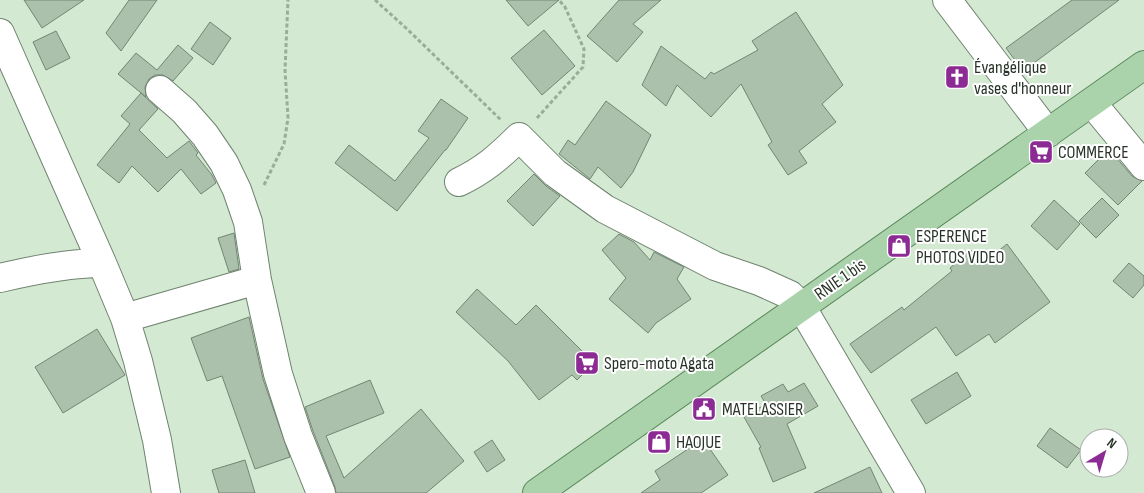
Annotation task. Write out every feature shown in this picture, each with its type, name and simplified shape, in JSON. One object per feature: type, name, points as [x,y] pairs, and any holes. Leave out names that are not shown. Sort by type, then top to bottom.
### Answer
[{"type":"main road","name":"RNIE 1 bis","points":[[537,493],[1144,65]]},
{"type":"street","points":[[947,0],[1048,133]]},
{"type":"street","points":[[0,33],[125,318],[138,361],[166,493]]},
{"type":"street","points":[[160,90],[184,111],[206,135],[224,163],[237,190],[248,222],[257,280],[278,374],[298,436],[320,493]]},
{"type":"street","points":[[1092,102],[1144,166]]},
{"type":"street","points":[[459,182],[476,174],[497,159],[519,137],[555,173],[605,209],[715,266],[759,281],[790,295],[801,306],[910,493]]},
{"type":"street","points":[[0,278],[62,265],[102,262]]},
{"type":"street","points":[[125,318],[257,280]]},
{"type":"path","points":[[248,222],[284,144],[288,118],[286,70],[288,0]]},
{"type":"path","points":[[375,0],[519,137],[583,67],[584,49],[565,7],[559,0]]},
{"type":"building","points":[[24,0],[84,0],[42,28]]},
{"type":"building","points":[[129,0],[157,0],[121,51],[106,33]]},
{"type":"building","points":[[506,0],[559,0],[528,26]]},
{"type":"building","points":[[619,0],[661,0],[633,24],[643,32],[617,62],[587,36]]},
{"type":"building","points":[[1072,0],[1119,0],[1023,71],[1006,48]]},
{"type":"building","points":[[796,12],[843,85],[822,104],[836,122],[799,151],[807,163],[788,175],[768,145],[772,142],[741,84],[711,117],[677,85],[666,106],[642,85],[661,46],[705,79],[711,72],[714,74],[758,50],[752,41]]},
{"type":"building","points":[[210,22],[231,38],[213,65],[191,49]]},
{"type":"building","points":[[544,30],[575,66],[542,95],[511,58]]},
{"type":"building","points":[[56,31],[70,58],[46,70],[33,42]]},
{"type":"building","points":[[178,45],[193,58],[173,81],[163,75],[155,75],[149,79],[145,87],[146,97],[118,74],[136,53],[157,70]]},
{"type":"building","points":[[141,93],[158,109],[139,130],[167,158],[189,141],[198,153],[196,155],[216,183],[201,194],[181,169],[158,192],[132,166],[119,183],[97,165],[130,124],[121,116]]},
{"type":"building","points":[[441,99],[468,118],[446,150],[397,211],[335,163],[349,145],[395,181],[429,138],[418,131]]},
{"type":"building","points":[[606,101],[651,135],[633,172],[621,188],[598,167],[590,179],[559,154],[568,140],[575,145]]},
{"type":"building","points":[[1109,149],[1132,176],[1142,181],[1118,205],[1085,173]]},
{"type":"building","points":[[534,174],[560,196],[533,226],[507,201]]},
{"type":"building","points":[[1102,198],[1119,215],[1096,238],[1079,221]]},
{"type":"building","points":[[1054,200],[1080,224],[1057,250],[1031,226]]},
{"type":"building","points":[[234,233],[239,269],[229,272],[218,238]]},
{"type":"building","points":[[619,234],[634,242],[650,260],[654,252],[684,267],[677,279],[691,299],[656,323],[648,333],[609,299],[626,278],[602,250]]},
{"type":"building","points":[[1007,244],[1050,302],[995,343],[989,334],[956,356],[936,327],[871,373],[850,344],[902,307],[904,310],[952,271],[950,268],[971,250],[982,264]]},
{"type":"building","points":[[1129,263],[1144,276],[1144,285],[1133,298],[1113,281]]},
{"type":"building","points":[[477,289],[516,325],[536,305],[594,363],[577,380],[572,375],[539,400],[508,361],[456,312]]},
{"type":"building","points":[[249,317],[263,379],[290,457],[255,469],[222,376],[207,381],[191,338]]},
{"type":"building","points":[[97,329],[125,375],[63,413],[35,367]]},
{"type":"building","points":[[957,372],[971,396],[926,424],[911,400]]},
{"type":"building","points":[[370,380],[384,413],[326,436],[344,478],[421,409],[464,461],[426,493],[336,493],[305,407]]},
{"type":"building","points":[[804,383],[818,406],[787,424],[806,468],[773,482],[759,448],[761,447],[744,417],[766,404],[761,396],[783,384],[788,392]]},
{"type":"building","points":[[1050,428],[1079,449],[1079,453],[1067,468],[1037,446]]},
{"type":"building","points":[[703,439],[728,475],[701,493],[641,493],[660,480],[655,471]]},
{"type":"building","points":[[492,440],[505,460],[487,472],[474,452]]},
{"type":"building","points":[[245,460],[255,493],[219,493],[212,470]]},
{"type":"building","points":[[870,467],[882,493],[814,493]]},
{"type":"place","name":"Évangélique vases d'honneur","points":[[957,77]]},
{"type":"place","name":"COMMERCE","points":[[1041,152]]},
{"type":"place","name":"ESPERENCE PHOTOS VIDEO","points":[[899,246]]},
{"type":"place","name":"Spero-moto Agata","points":[[587,363]]},
{"type":"place","name":"MATELASSIER","points":[[704,409]]},
{"type":"place","name":"HAOJUE","points":[[659,442]]}]
